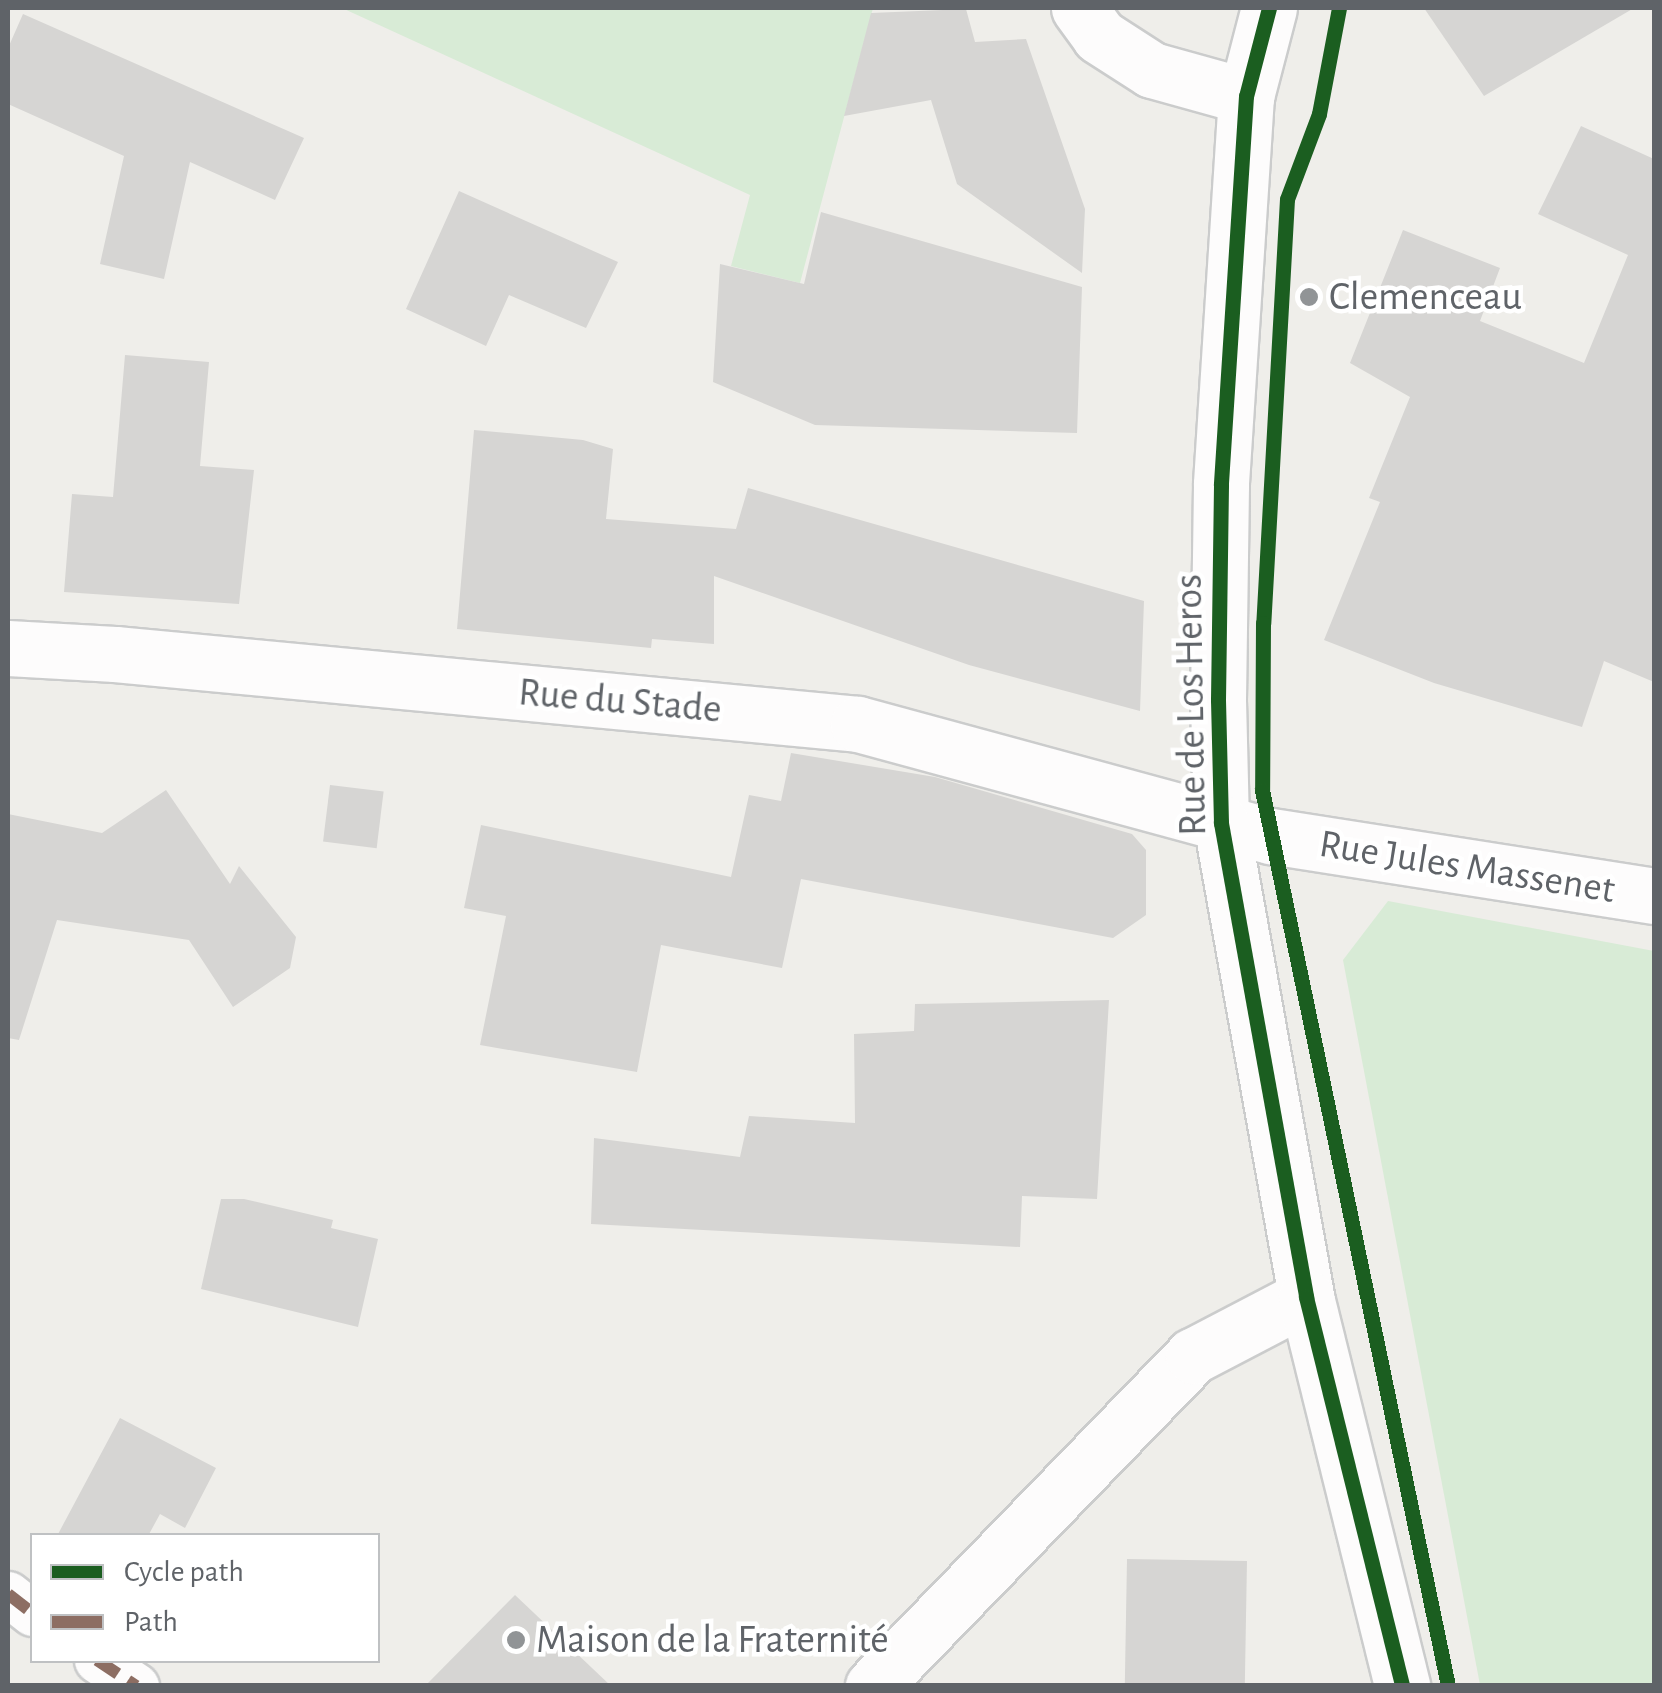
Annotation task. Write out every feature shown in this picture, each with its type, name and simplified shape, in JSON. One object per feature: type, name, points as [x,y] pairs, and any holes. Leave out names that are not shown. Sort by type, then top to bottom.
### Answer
[{"type":"street","points":[[1079,8],[1099,36],[1152,70],[1246,96]]},
{"type":"street","name":"Rue de Los Heros","points":[[1268,8],[1246,96],[1221,485],[1221,823],[1306,1297],[1402,1686]]},
{"type":"street","name":"Rue du Stade","points":[[8,648],[115,654],[858,724],[1221,823]]},
{"type":"street","name":"Rue Jules Massenet","points":[[1221,823],[1271,836],[1654,896]]},
{"type":"street","points":[[873,1686],[1193,1356],[1306,1297]]},
{"type":"street","points":[[8,1594],[30,1612]]},
{"type":"street","points":[[101,1663],[136,1686]]},
{"type":"green space","points":[[342,8],[873,8],[800,283],[731,266],[750,195]]},
{"type":"green space","points":[[1388,901],[1654,951],[1654,1685],[1480,1685],[1343,960]]},
{"type":"building","points":[[1424,8],[1634,8],[1484,96]]},
{"type":"building","points":[[966,9],[975,42],[1026,39],[1085,209],[1082,273],[957,184],[931,100],[844,116],[871,13]]},
{"type":"building","points":[[23,14],[304,138],[275,200],[190,162],[164,279],[100,264],[124,156],[8,104],[8,48]]},
{"type":"building","points":[[1581,126],[1654,159],[1654,682],[1604,661],[1582,727],[1434,683],[1324,640],[1380,502],[1369,498],[1410,397],[1350,363],[1403,230],[1500,268],[1480,321],[1584,363],[1628,255],[1538,214]]},
{"type":"building","points":[[459,191],[618,262],[586,328],[509,295],[486,346],[406,309]]},
{"type":"building","points":[[821,212],[1082,287],[1077,433],[815,425],[713,382],[720,264],[804,284]]},
{"type":"building","points":[[125,355],[209,362],[200,466],[254,470],[239,604],[64,592],[72,494],[113,497]]},
{"type":"building","points":[[474,430],[583,440],[613,449],[606,519],[736,529],[748,488],[1144,601],[1140,711],[969,665],[714,576],[714,644],[652,639],[651,648],[457,629]]},
{"type":"building","points":[[791,753],[935,777],[1132,834],[1146,850],[1146,915],[1113,938],[801,879],[782,968],[661,945],[637,1072],[480,1045],[506,916],[464,908],[481,825],[731,877],[749,795],[781,801]]},
{"type":"building","points":[[330,785],[384,792],[377,848],[323,842]]},
{"type":"building","points":[[166,790],[230,884],[239,866],[296,937],[290,968],[233,1007],[189,940],[57,920],[19,1040],[8,1038],[8,814],[102,833]]},
{"type":"building","points":[[1109,1000],[1097,1199],[1022,1196],[1020,1247],[591,1224],[594,1138],[740,1157],[749,1116],[855,1123],[854,1034],[914,1031],[915,1004]]},
{"type":"building","points":[[221,1199],[244,1199],[333,1220],[331,1228],[378,1239],[358,1327],[201,1289]]},
{"type":"building","points":[[120,1418],[216,1468],[185,1528],[160,1514],[150,1533],[59,1533]]},
{"type":"building","points":[[1127,1559],[1247,1561],[1245,1686],[1125,1686]]},
{"type":"building","name":"Maison de la Fraternité","points":[[515,1595],[611,1686],[425,1686]]},
{"type":"marked path","points":[[8,1594],[30,1611]]},
{"type":"marked path","points":[[102,1663],[136,1686]]},
{"type":"cycle path","points":[[1269,8],[1246,96],[1221,485],[1221,823],[1306,1297],[1402,1686]]},
{"type":"cycle path","points":[[1339,8],[1319,114],[1287,199],[1263,623],[1262,790],[1448,1686]]},
{"type":"place","name":"Clemenceau","points":[[1309,297]]},
{"type":"place","name":"Maison de la Fraternité","points":[[516,1640]]}]
